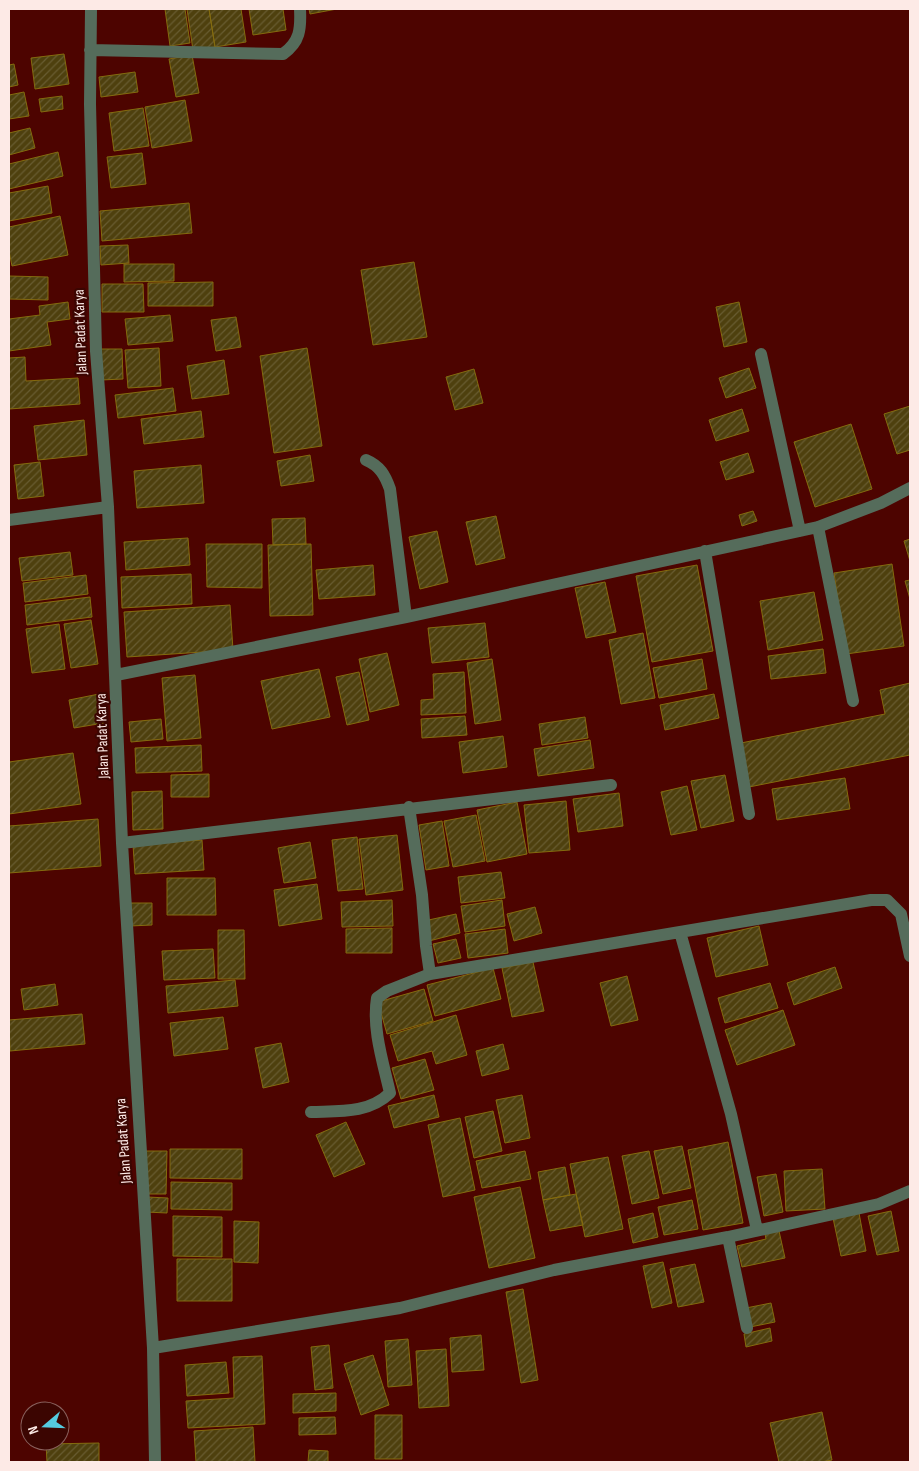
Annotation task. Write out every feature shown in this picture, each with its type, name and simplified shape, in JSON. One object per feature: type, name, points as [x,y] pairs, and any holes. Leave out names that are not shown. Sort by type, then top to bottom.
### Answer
[{"type":"street","name":"Jalan Padat Karya","points":[[91,9],[90,50],[96,351],[108,507],[122,843],[153,1348],[154,1462]]},
{"type":"street","points":[[90,50],[283,54],[294,46],[299,31],[300,9]]},
{"type":"street","points":[[761,354],[800,531]]},
{"type":"street","points":[[366,460],[380,469],[390,489],[406,617]]},
{"type":"street","points":[[116,675],[406,617],[818,527],[881,503],[910,488]]},
{"type":"street","points":[[9,520],[108,507]]},
{"type":"street","points":[[818,527],[853,701]]},
{"type":"street","points":[[705,551],[749,814]]},
{"type":"street","points":[[122,843],[611,785]]},
{"type":"street","points":[[410,808],[422,895],[430,974]]},
{"type":"street","points":[[311,1112],[359,1110],[381,1101],[390,1093],[377,1037],[377,998],[387,991],[430,974],[871,900],[887,900],[901,914],[910,956]]},
{"type":"street","points":[[680,932],[731,1114],[756,1230]]},
{"type":"street","points":[[153,1348],[371,1313],[554,1270],[728,1238],[756,1230],[879,1204],[910,1191]]},
{"type":"street","points":[[728,1238],[747,1328]]},
{"type":"building","points":[[165,9],[185,9],[190,43],[170,46]]},
{"type":"building","points":[[187,9],[209,9],[215,47],[193,50]]},
{"type":"building","points":[[209,9],[241,9],[246,42],[215,47]]},
{"type":"building","points":[[249,9],[283,9],[286,30],[253,35]]},
{"type":"building","points":[[309,9],[337,9],[310,14]]},
{"type":"building","points":[[64,54],[69,84],[35,89],[31,58]]},
{"type":"building","points":[[192,55],[199,93],[176,97],[169,59]]},
{"type":"building","points":[[14,64],[18,85],[9,87],[9,65]]},
{"type":"building","points":[[135,72],[138,92],[101,97],[99,77]]},
{"type":"building","points":[[24,92],[29,116],[9,119],[9,95]]},
{"type":"building","points":[[62,96],[63,109],[41,112],[39,99]]},
{"type":"building","points":[[185,100],[192,141],[152,148],[145,107]]},
{"type":"building","points":[[143,108],[149,146],[114,151],[109,113]]},
{"type":"building","points":[[30,128],[35,148],[9,155],[9,133]]},
{"type":"building","points":[[58,152],[63,176],[9,189],[9,164]]},
{"type":"building","points":[[142,153],[146,184],[111,188],[107,157]]},
{"type":"building","points":[[48,186],[52,213],[9,221],[9,193]]},
{"type":"building","points":[[189,203],[192,233],[102,241],[100,211]]},
{"type":"building","points":[[60,216],[68,255],[12,266],[9,251],[9,227]]},
{"type":"building","points":[[128,245],[129,263],[101,265],[100,246]]},
{"type":"building","points":[[414,262],[427,337],[373,345],[361,270]]},
{"type":"building","points":[[124,264],[174,264],[174,281],[124,282]]},
{"type":"building","points":[[9,276],[48,277],[48,300],[9,299]]},
{"type":"building","points":[[213,282],[213,306],[148,306],[148,283]]},
{"type":"building","points":[[102,284],[143,284],[144,312],[102,312]]},
{"type":"building","points":[[68,302],[70,319],[47,322],[51,345],[9,351],[9,319],[40,315],[39,306]]},
{"type":"building","points":[[739,302],[747,342],[724,347],[716,307]]},
{"type":"building","points":[[170,315],[173,341],[128,345],[125,319]]},
{"type":"building","points":[[236,317],[241,347],[216,351],[211,320]]},
{"type":"building","points":[[159,348],[161,386],[128,388],[125,350]]},
{"type":"building","points":[[307,348],[322,446],[274,453],[260,356]]},
{"type":"building","points":[[100,349],[122,349],[123,379],[101,380]]},
{"type":"building","points":[[25,357],[26,381],[78,378],[80,404],[9,409],[9,358]]},
{"type":"building","points":[[224,360],[229,394],[192,399],[187,366]]},
{"type":"building","points":[[749,368],[756,388],[726,398],[719,378]]},
{"type":"building","points":[[474,369],[483,403],[455,410],[446,377]]},
{"type":"building","points":[[173,388],[176,411],[118,418],[115,395]]},
{"type":"building","points":[[910,406],[910,450],[897,454],[884,414]]},
{"type":"building","points":[[742,409],[749,431],[716,441],[709,420]]},
{"type":"building","points":[[201,411],[204,437],[144,444],[141,419]]},
{"type":"building","points":[[84,420],[87,455],[38,460],[34,426]]},
{"type":"building","points":[[851,424],[872,489],[815,507],[794,442]]},
{"type":"building","points":[[748,453],[754,472],[726,480],[720,462]]},
{"type":"building","points":[[310,455],[314,481],[281,486],[277,461]]},
{"type":"building","points":[[40,462],[44,496],[18,499],[14,465]]},
{"type":"building","points":[[201,465],[204,503],[137,508],[134,471]]},
{"type":"building","points":[[753,511],[757,521],[742,526],[739,515]]},
{"type":"building","points":[[496,516],[505,558],[476,565],[466,522]]},
{"type":"building","points":[[305,518],[306,544],[273,545],[272,519]]},
{"type":"building","points":[[437,531],[448,582],[420,589],[409,537]]},
{"type":"building","points":[[188,538],[190,565],[126,570],[124,542]]},
{"type":"building","points":[[910,539],[910,561],[904,541]]},
{"type":"building","points":[[206,544],[262,544],[262,588],[207,587]]},
{"type":"building","points":[[311,544],[313,615],[270,616],[268,545]]},
{"type":"building","points":[[70,552],[73,575],[22,581],[19,558]]},
{"type":"building","points":[[892,564],[904,646],[846,654],[834,573]]},
{"type":"building","points":[[373,565],[375,595],[319,599],[316,570]]},
{"type":"building","points":[[697,565],[713,651],[652,662],[636,576]]},
{"type":"building","points":[[191,574],[192,604],[122,608],[121,577]]},
{"type":"building","points":[[86,575],[88,594],[25,602],[23,583]]},
{"type":"building","points":[[910,580],[910,599],[905,581]]},
{"type":"building","points":[[605,582],[616,632],[586,638],[575,588]]},
{"type":"building","points":[[814,592],[823,640],[768,650],[760,601]]},
{"type":"building","points":[[90,597],[92,617],[27,625],[25,605]]},
{"type":"building","points":[[230,605],[233,650],[127,657],[124,612]]},
{"type":"building","points":[[91,620],[98,664],[71,668],[64,624]]},
{"type":"building","points":[[485,623],[489,657],[432,663],[428,628]]},
{"type":"building","points":[[59,624],[65,669],[32,673],[26,629]]},
{"type":"building","points":[[643,633],[655,698],[621,704],[609,640]]},
{"type":"building","points":[[823,649],[826,673],[771,679],[768,656]]},
{"type":"building","points":[[387,653],[399,705],[370,712],[359,659]]},
{"type":"building","points":[[492,659],[501,720],[475,724],[467,663]]},
{"type":"building","points":[[702,659],[707,689],[659,698],[653,668]]},
{"type":"building","points":[[319,669],[330,717],[272,729],[261,681]]},
{"type":"building","points":[[359,672],[369,720],[347,725],[336,677]]},
{"type":"building","points":[[464,672],[466,713],[421,715],[421,700],[434,699],[433,674]]},
{"type":"building","points":[[195,675],[201,738],[167,741],[162,678]]},
{"type":"building","points":[[910,683],[910,755],[749,787],[741,743],[885,714],[880,690]]},
{"type":"building","points":[[99,694],[104,723],[74,728],[69,700]]},
{"type":"building","points":[[714,694],[719,718],[665,730],[660,705]]},
{"type":"building","points":[[465,716],[467,735],[422,738],[421,719]]},
{"type":"building","points":[[585,717],[588,738],[542,745],[539,724]]},
{"type":"building","points":[[161,719],[163,739],[131,742],[129,722]]},
{"type":"building","points":[[503,736],[507,767],[463,773],[459,742]]},
{"type":"building","points":[[590,740],[594,768],[538,776],[534,749]]},
{"type":"building","points":[[201,745],[202,771],[136,773],[135,748]]},
{"type":"building","points":[[73,753],[81,804],[9,814],[9,762]]},
{"type":"building","points":[[209,774],[209,797],[171,797],[171,775]]},
{"type":"building","points":[[725,775],[734,821],[701,828],[691,781]]},
{"type":"building","points":[[845,778],[850,809],[777,820],[772,789]]},
{"type":"building","points":[[687,786],[697,830],[671,835],[661,792]]},
{"type":"building","points":[[162,791],[163,829],[133,830],[132,792]]},
{"type":"building","points":[[619,793],[623,826],[578,832],[573,799]]},
{"type":"building","points":[[566,801],[570,850],[529,853],[524,805]]},
{"type":"building","points":[[517,802],[527,854],[487,862],[477,810]]},
{"type":"building","points":[[476,815],[485,861],[453,867],[444,821]]},
{"type":"building","points":[[98,819],[101,866],[9,873],[9,826]]},
{"type":"building","points":[[442,821],[449,866],[426,870],[419,825]]},
{"type":"building","points":[[397,835],[403,890],[366,895],[359,839]]},
{"type":"building","points":[[357,837],[363,889],[338,891],[332,840]]},
{"type":"building","points":[[202,840],[204,870],[135,874],[133,845]]},
{"type":"building","points":[[310,842],[316,878],[284,883],[278,848]]},
{"type":"building","points":[[501,872],[505,898],[461,903],[458,877]]},
{"type":"building","points":[[167,878],[215,878],[216,915],[167,915]]},
{"type":"building","points":[[317,884],[322,919],[279,926],[274,890]]},
{"type":"building","points":[[392,900],[393,926],[342,927],[341,902]]},
{"type":"building","points":[[502,900],[505,926],[465,932],[461,906]]},
{"type":"building","points":[[130,903],[152,903],[152,925],[130,926]]},
{"type":"building","points":[[535,907],[542,933],[514,941],[507,914]]},
{"type":"building","points":[[456,914],[460,933],[429,941],[424,921]]},
{"type":"building","points":[[759,926],[768,965],[716,977],[707,938]]},
{"type":"building","points":[[392,928],[392,953],[346,953],[346,929]]},
{"type":"building","points":[[505,929],[508,953],[468,958],[465,934]]},
{"type":"building","points":[[218,930],[244,930],[245,979],[218,979]]},
{"type":"building","points":[[456,939],[461,958],[438,963],[433,944]]},
{"type":"building","points":[[213,949],[215,978],[164,980],[162,951]]},
{"type":"building","points":[[533,962],[544,1011],[512,1017],[502,968]]},
{"type":"building","points":[[835,967],[842,988],[794,1005],[787,983]]},
{"type":"building","points":[[493,968],[501,999],[435,1016],[427,985]]},
{"type":"building","points":[[627,976],[638,1020],[611,1026],[600,983]]},
{"type":"building","points":[[235,980],[238,1006],[168,1013],[166,986]]},
{"type":"building","points":[[770,983],[778,1008],[725,1023],[718,998]]},
{"type":"building","points":[[55,984],[58,1005],[24,1010],[21,989]]},
{"type":"building","points":[[424,989],[433,1021],[387,1034],[378,1002]]},
{"type":"building","points":[[783,1010],[795,1045],[737,1065],[725,1030]]},
{"type":"building","points":[[82,1014],[85,1044],[10,1051],[9,1020]]},
{"type":"building","points":[[456,1015],[467,1055],[436,1064],[432,1051],[398,1061],[390,1035]]},
{"type":"building","points":[[223,1017],[228,1049],[174,1056],[170,1023]]},
{"type":"building","points":[[281,1043],[289,1082],[263,1088],[255,1048]]},
{"type":"building","points":[[503,1044],[509,1069],[482,1076],[476,1051]]},
{"type":"building","points":[[425,1059],[434,1090],[401,1099],[392,1068]]},
{"type":"building","points":[[434,1095],[439,1117],[394,1128],[388,1106]]},
{"type":"building","points":[[522,1095],[530,1138],[505,1143],[496,1100]]},
{"type":"building","points":[[493,1111],[502,1151],[474,1158],[465,1117]]},
{"type":"building","points":[[460,1118],[475,1190],[443,1197],[428,1125]]},
{"type":"building","points":[[346,1122],[365,1164],[334,1177],[316,1135]]},
{"type":"building","points":[[728,1142],[743,1223],[703,1230],[688,1150]]},
{"type":"building","points":[[682,1146],[691,1188],[663,1194],[654,1151]]},
{"type":"building","points":[[170,1149],[242,1149],[242,1179],[170,1178]]},
{"type":"building","points":[[146,1151],[167,1151],[166,1194],[146,1194]]},
{"type":"building","points":[[525,1151],[531,1179],[482,1188],[476,1161]]},
{"type":"building","points":[[649,1151],[659,1198],[632,1204],[622,1156]]},
{"type":"building","points":[[608,1157],[623,1229],[585,1237],[570,1164]]},
{"type":"building","points":[[565,1167],[570,1195],[543,1200],[538,1172]]},
{"type":"building","points":[[822,1169],[825,1209],[786,1211],[784,1171]]},
{"type":"building","points":[[776,1174],[783,1212],[764,1216],[757,1177]]},
{"type":"building","points":[[171,1182],[232,1183],[232,1210],[171,1209]]},
{"type":"building","points":[[520,1187],[535,1258],[489,1268],[474,1197]]},
{"type":"building","points":[[576,1194],[583,1225],[550,1231],[543,1200]]},
{"type":"building","points":[[147,1197],[168,1198],[167,1213],[146,1212]]},
{"type":"building","points":[[692,1200],[698,1229],[664,1235],[658,1207]]},
{"type":"building","points":[[891,1211],[899,1251],[877,1255],[868,1216]]},
{"type":"building","points":[[653,1213],[658,1237],[633,1243],[628,1219]]},
{"type":"building","points":[[859,1213],[866,1251],[841,1256],[833,1218]]},
{"type":"building","points":[[173,1216],[222,1217],[222,1257],[173,1256]]},
{"type":"building","points":[[234,1221],[259,1222],[258,1263],[234,1262]]},
{"type":"building","points":[[779,1231],[785,1258],[742,1267],[737,1246],[766,1239],[765,1234]]},
{"type":"building","points":[[177,1259],[232,1259],[232,1301],[177,1301]]},
{"type":"building","points":[[663,1262],[672,1303],[652,1308],[643,1266]]},
{"type":"building","points":[[695,1264],[704,1302],[678,1307],[670,1269]]},
{"type":"building","points":[[523,1289],[538,1380],[521,1383],[506,1292]]},
{"type":"building","points":[[771,1303],[775,1322],[750,1327],[746,1308]]},
{"type":"building","points":[[770,1328],[772,1341],[746,1347],[744,1334]]},
{"type":"building","points":[[481,1335],[484,1370],[452,1372],[450,1338]]},
{"type":"building","points":[[408,1339],[412,1385],[388,1387],[385,1341]]},
{"type":"building","points":[[329,1345],[333,1388],[315,1390],[311,1347]]},
{"type":"building","points":[[446,1349],[449,1406],[419,1408],[416,1351]]},
{"type":"building","points":[[373,1355],[389,1405],[361,1415],[344,1364]]},
{"type":"building","points":[[262,1356],[265,1424],[188,1428],[186,1401],[234,1398],[233,1357]]},
{"type":"building","points":[[226,1362],[229,1393],[187,1396],[185,1365]]},
{"type":"building","points":[[336,1393],[336,1411],[293,1413],[293,1394]]},
{"type":"building","points":[[822,1412],[832,1460],[821,1462],[779,1462],[770,1423]]},
{"type":"building","points":[[375,1415],[402,1415],[402,1459],[375,1459]]},
{"type":"building","points":[[335,1417],[336,1434],[299,1435],[299,1418]]},
{"type":"building","points":[[253,1427],[255,1462],[196,1462],[194,1431]]},
{"type":"building","points":[[99,1443],[99,1462],[47,1462],[46,1451],[70,1451],[70,1444]]},
{"type":"building","points":[[309,1450],[328,1451],[328,1462],[308,1462]]}]
